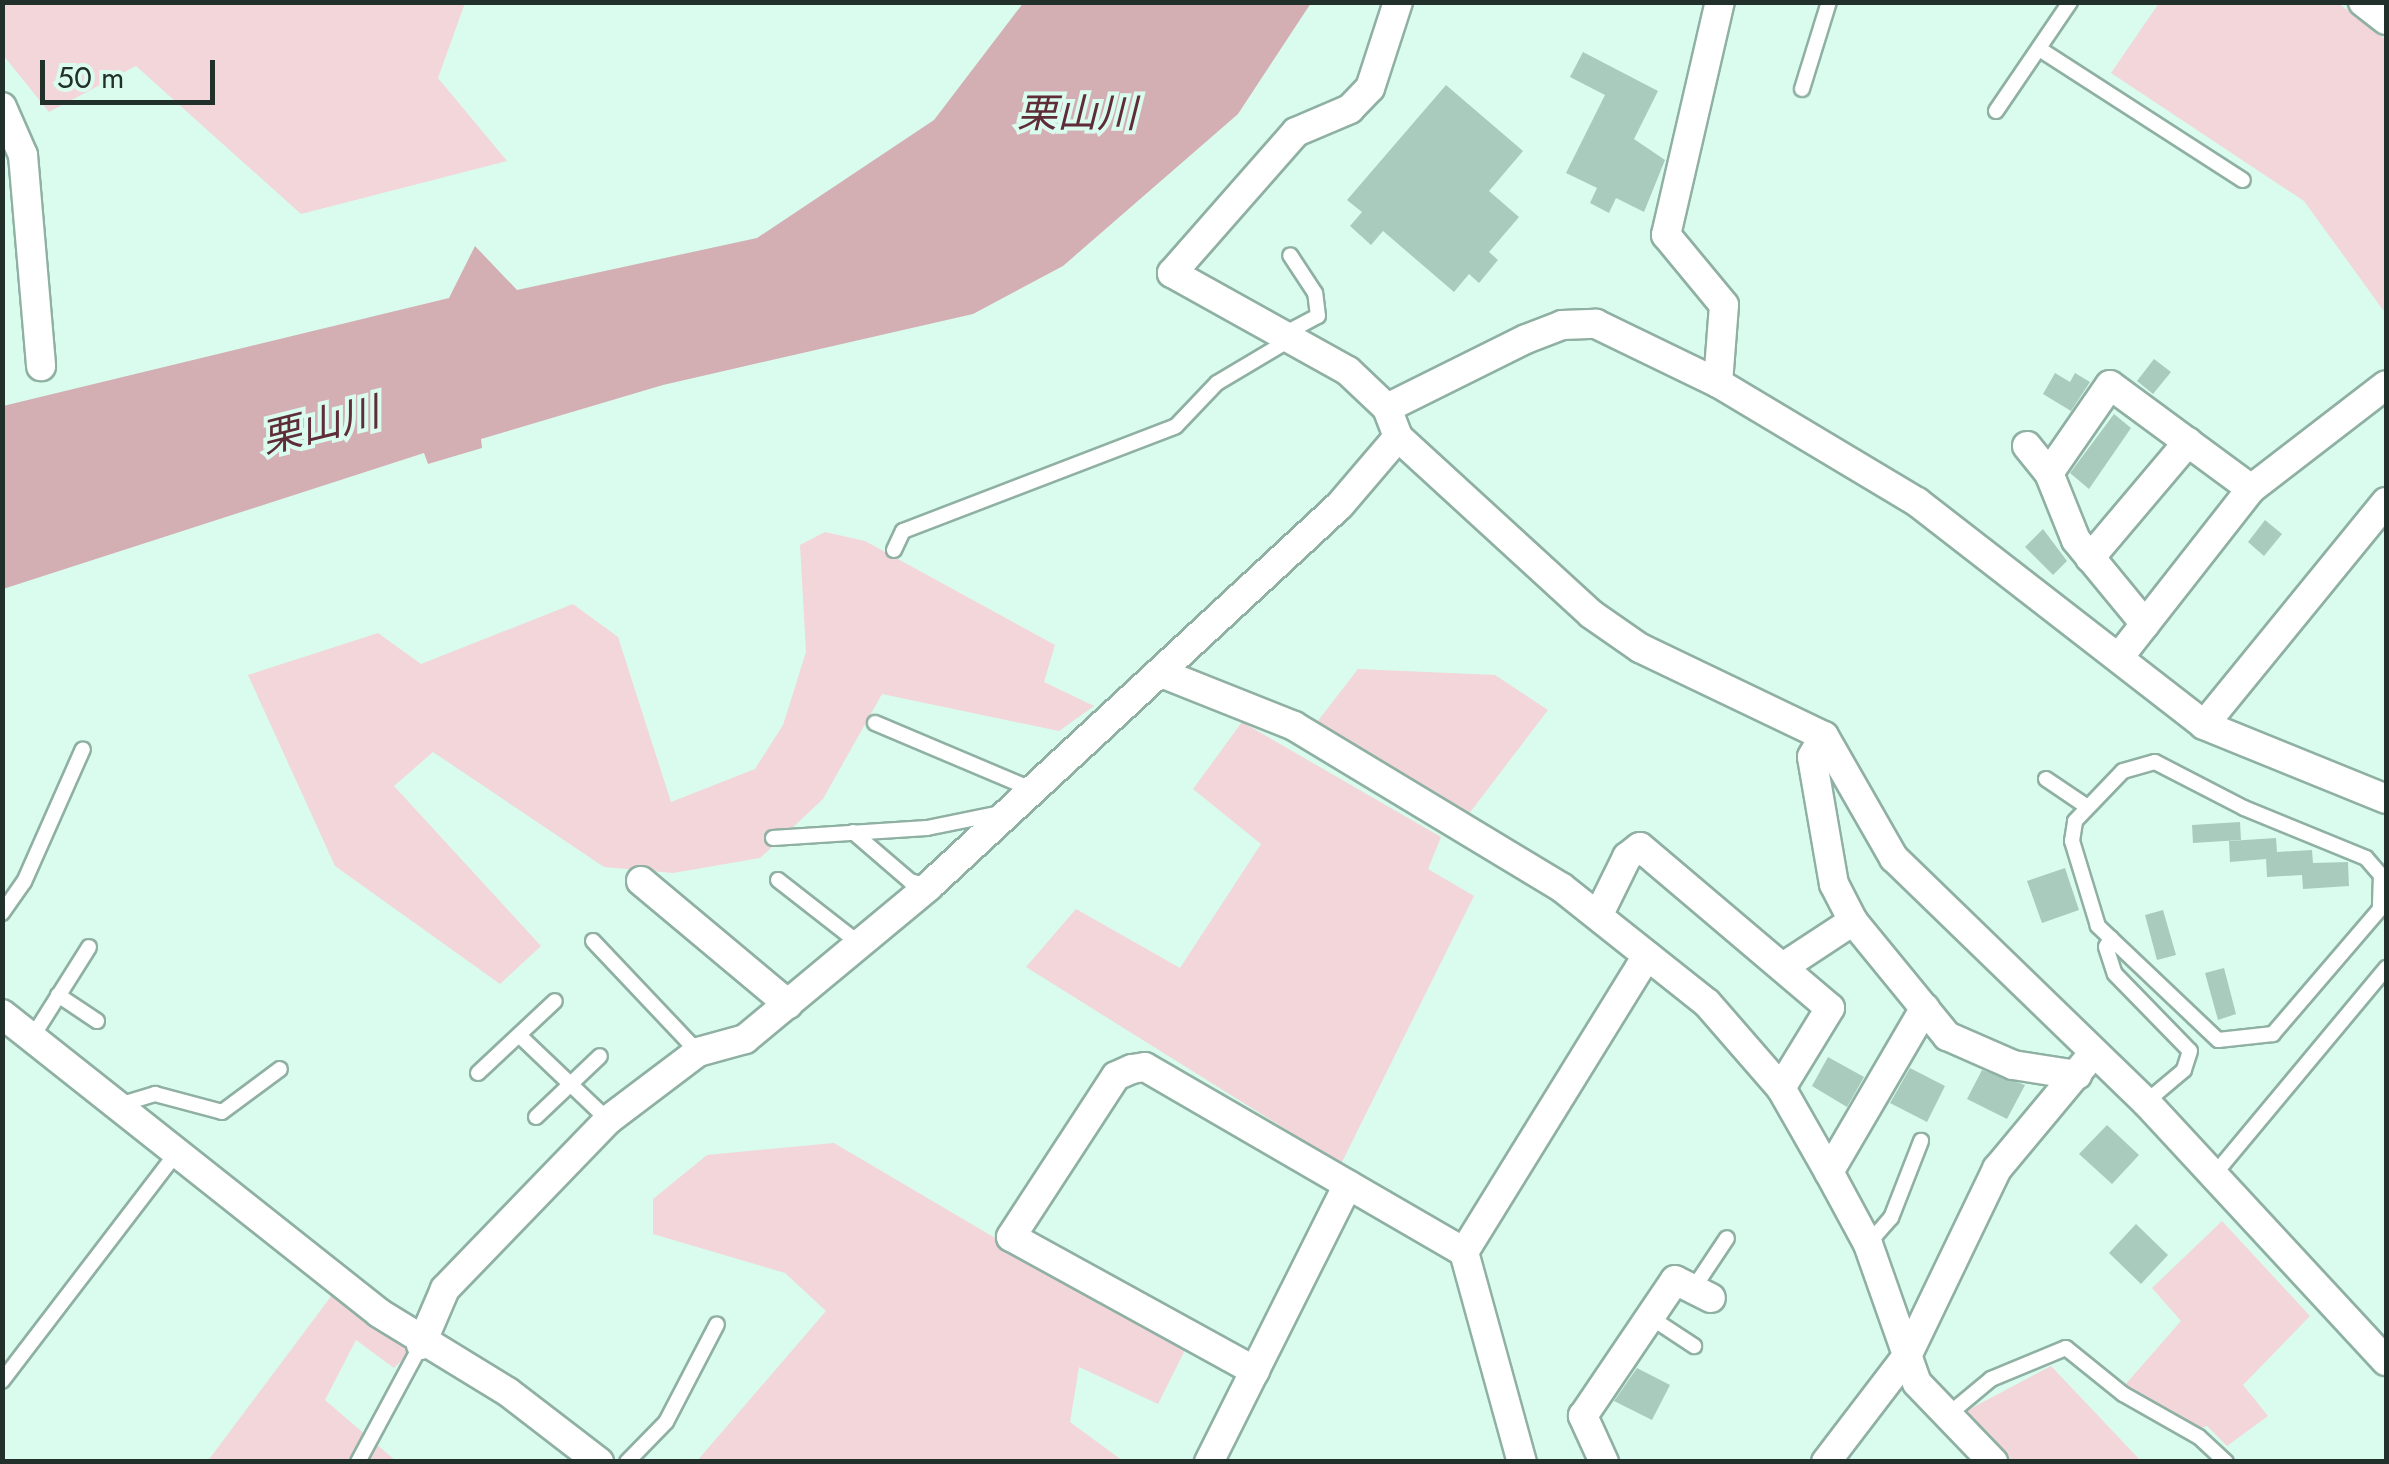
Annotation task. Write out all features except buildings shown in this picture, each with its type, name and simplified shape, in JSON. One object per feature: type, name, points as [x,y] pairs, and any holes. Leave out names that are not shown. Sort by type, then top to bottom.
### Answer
[{"type":"street","points":[[1718,383],[1724,304],[1666,235],[1720,2]]},
{"type":"street","points":[[2363,2],[2386,20]]},
{"type":"street","points":[[1393,6],[1370,88],[1350,109],[1296,132],[1172,273],[1348,371],[1387,408],[1398,436],[1592,614],[1640,648],[1824,736],[1894,858],[2084,1065],[2146,1102],[2386,1361]]},
{"type":"street","points":[[2,107],[23,155],[41,366]]},
{"type":"street","points":[[1387,408],[1562,325],[1596,324],[1718,383],[1917,502],[2120,656],[2204,726],[2386,799]]},
{"type":"street","points":[[2049,474],[2110,385],[2251,489]]},
{"type":"street","points":[[2120,656],[2251,489],[2386,385]]},
{"type":"street","points":[[421,1344],[445,1289],[608,1120],[698,1052],[746,1039],[929,886],[1029,788],[1161,673],[1340,504],[1398,436]]},
{"type":"street","points":[[2090,558],[2188,442]]},
{"type":"street","points":[[2027,446],[2049,474],[2090,558],[2145,624]]},
{"type":"street","points":[[2204,726],[2386,502]]},
{"type":"street","points":[[1161,673],[1294,726],[1600,914],[1706,1003],[1781,1088],[1828,1172],[1868,1244],[1918,1384],[1993,1462]]},
{"type":"street","points":[[1824,736],[1812,757],[1834,884],[1853,922],[1947,1036],[2013,1066],[2084,1065]]},
{"type":"street","points":[[1600,914],[1627,858],[1640,847],[1830,1008],[1781,1088]]},
{"type":"street","points":[[641,880],[788,1004]]},
{"type":"street","points":[[1783,966],[1853,922]]},
{"type":"street","points":[[1464,1252],[1646,956]]},
{"type":"street","points":[[1828,1172],[1926,1008]]},
{"type":"street","points":[[2,1014],[421,1344],[508,1392],[599,1462]]},
{"type":"street","points":[[1826,1462],[1907,1356],[1998,1169],[2084,1065]]},
{"type":"street","points":[[1255,1371],[1010,1237],[1116,1076],[1132,1068],[1144,1067],[1464,1252],[1522,1462]]},
{"type":"street","points":[[1210,1461],[1348,1185]]},
{"type":"street","points":[[1604,1462],[1583,1416],[1676,1280],[1702,1294]]},
{"type":"lane","points":[[1802,89],[1829,2]]},
{"type":"lane","points":[[1996,111],[2070,2]]},
{"type":"lane","points":[[2041,50],[2243,180]]},
{"type":"lane","points":[[894,550],[903,531],[1176,426],[1218,383],[1318,316],[1315,293],[1290,255]]},
{"type":"lane","points":[[875,723],[1029,788]]},
{"type":"lane","points":[[2,912],[24,882],[83,749]]},
{"type":"lane","points":[[2155,762],[2244,808],[2366,858],[2382,875],[2380,909],[2274,1034],[2256,1040],[2218,1040],[2112,938],[2098,926],[2072,841],[2086,806],[2123,771],[2155,762]]},
{"type":"lane","points":[[2046,779],[2086,806]]},
{"type":"lane","points":[[773,838],[927,828],[1006,812]]},
{"type":"lane","points":[[852,832],[910,881],[929,886]]},
{"type":"lane","points":[[778,880],[860,944]]},
{"type":"lane","points":[[2112,938],[2106,947],[2114,974],[2190,1051],[2184,1070],[2146,1102]]},
{"type":"lane","points":[[593,940],[698,1052]]},
{"type":"lane","points":[[32,1036],[89,947]]},
{"type":"lane","points":[[2213,1177],[2386,968]]},
{"type":"lane","points":[[58,995],[97,1021]]},
{"type":"lane","points":[[478,1072],[522,1038],[554,1001]]},
{"type":"lane","points":[[522,1038],[570,1088],[608,1120]]},
{"type":"lane","points":[[536,1117],[600,1056]]},
{"type":"lane","points":[[119,1105],[155,1094],[222,1112],[240,1105],[280,1070]]},
{"type":"lane","points":[[1868,1244],[1891,1218],[1921,1141]]},
{"type":"lane","points":[[2,1381],[177,1152]]},
{"type":"lane","points":[[1702,1294],[1727,1238]]},
{"type":"lane","points":[[1650,1317],[1694,1346]]},
{"type":"lane","points":[[627,1462],[666,1422],[717,1324]]},
{"type":"lane","points":[[358,1462],[421,1344]]},
{"type":"lane","points":[[1948,1414],[1992,1380],[2066,1348],[2122,1394],[2199,1438],[2226,1462]]},
{"type":"shaded area","points":[[2,3],[465,3],[438,78],[507,161],[301,214],[136,66],[49,112],[3,55]]},
{"type":"shaded area","points":[[2159,3],[2338,3],[2386,40],[2386,314],[2304,201],[2111,73]]},
{"type":"shaded area","points":[[825,532],[865,541],[1055,645],[1044,682],[1094,706],[1059,731],[882,694],[823,799],[760,858],[673,873],[604,867],[433,752],[394,786],[541,946],[500,984],[335,866],[248,675],[378,633],[421,664],[573,604],[618,637],[671,802],[755,769],[783,725],[806,652],[800,545]]},
{"type":"shaded area","points":[[1358,669],[1495,675],[1548,710],[1465,819],[1317,722]]},
{"type":"shaded area","points":[[1242,722],[1441,837],[1428,869],[1474,896],[1341,1164],[1026,967],[1076,909],[1180,968],[1261,844],[1193,789]]},
{"type":"shaded area","points":[[834,1143],[1185,1350],[1158,1404],[1079,1367],[1070,1422],[1123,1461],[697,1461],[826,1311],[785,1273],[653,1234],[653,1199],[707,1155]]},
{"type":"shaded area","points":[[2222,1221],[2310,1316],[2243,1385],[2268,1416],[2227,1446],[2207,1426],[2178,1436],[2124,1386],[2181,1321],[2152,1288]]},
{"type":"shaded area","points":[[335,1291],[411,1351],[394,1368],[356,1340],[325,1400],[396,1461],[207,1462]]},
{"type":"shaded area","points":[[2051,1366],[2141,1461],[2006,1461],[1966,1411]]},
{"type":"water","name":"栗山川","points":[[1024,2],[1311,3],[1238,114],[1063,266],[973,314],[663,385],[481,439],[482,448],[428,464],[424,453],[3,589],[3,406],[449,298],[475,246],[517,290],[757,238],[934,120]]}]
